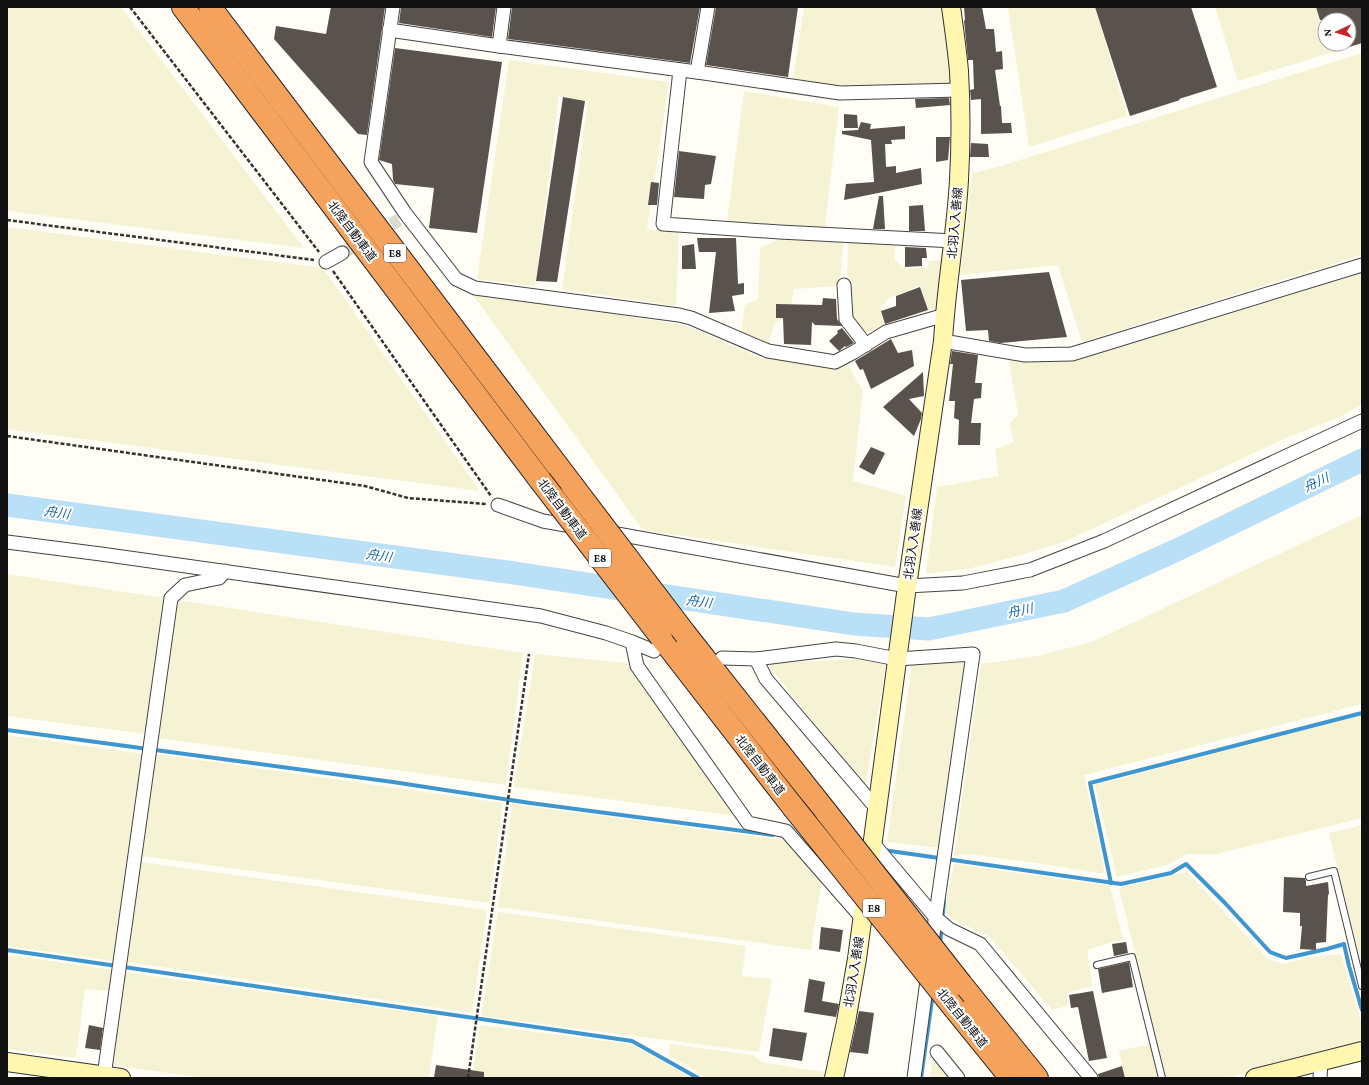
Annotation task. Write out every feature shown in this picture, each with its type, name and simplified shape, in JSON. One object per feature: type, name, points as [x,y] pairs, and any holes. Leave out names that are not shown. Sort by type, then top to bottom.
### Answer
[{"type":"highway","name":"北陸自動車道","points":[[215,13],[686,636],[1037,1078]]},
{"type":"highway","name":"北陸自動車道","points":[[189,15],[540,480],[658,644],[793,807],[1010,1078]]},
{"type":"main road","name":"北羽入入善線","points":[[834,1078],[855,975],[907,586],[943,341],[944,315],[954,241],[959,181],[960,123],[958,70],[951,7]]},
{"type":"main road","points":[[1255,1078],[1321,1070],[1362,1051]]},
{"type":"main road","points":[[7,1062],[112,1077]]},
{"type":"street","points":[[392,7],[371,162],[402,216],[456,279],[475,288],[679,315],[691,318],[768,351],[835,362],[886,332],[944,315]]},
{"type":"street","points":[[499,46],[504,7]]},
{"type":"street","points":[[697,72],[708,7]]},
{"type":"street","points":[[389,30],[840,93],[959,90]]},
{"type":"street","points":[[680,70],[663,224],[954,241]]},
{"type":"street","points":[[326,262],[342,253]]},
{"type":"street","points":[[943,341],[1025,355],[1072,354],[1362,265]]},
{"type":"street","points":[[844,285],[846,319],[866,345]]},
{"type":"street","points":[[498,505],[543,521],[742,555],[907,586],[963,584],[1030,570],[1104,541],[1362,421]]},
{"type":"street","points":[[7,542],[541,616],[606,633],[632,642],[658,644]]},
{"type":"street","points":[[112,1077],[171,598],[186,585],[219,578],[225,571]]},
{"type":"street","points":[[632,642],[637,666],[748,823],[786,831],[862,918]]},
{"type":"street","points":[[722,658],[756,659],[836,649],[898,655],[973,654],[922,1010],[914,1078]]},
{"type":"street","points":[[756,659],[766,679],[877,809]]},
{"type":"street","points":[[872,842],[936,918],[949,929],[980,944],[1091,1078]]},
{"type":"street","points":[[937,1052],[958,1078]]},
{"type":"lane","points":[[1309,877],[1334,871],[1362,986]]},
{"type":"lane","points":[[1097,964],[1132,957],[1162,1078]]},
{"type":"path","points":[[130,7],[326,262],[498,505]]},
{"type":"path","points":[[7,220],[326,262]]},
{"type":"path","points":[[7,436],[366,486],[408,498],[498,505]]},
{"type":"path","points":[[468,1078],[528,654]]},
{"type":"shaded area","points":[[7,7],[121,7],[304,248],[7,211]]},
{"type":"shaded area","points":[[804,7],[944,7],[952,85],[849,87],[793,80]]},
{"type":"shaded area","points":[[1008,7],[1095,7],[1127,116],[1029,147]]},
{"type":"shaded area","points":[[1215,7],[1362,7],[1362,43],[1357,45],[1357,12],[1317,12],[1317,52],[1333,52],[1238,81]]},
{"type":"shaded area","points":[[1362,53],[1362,255],[1082,342],[1058,265],[960,275],[972,173],[998,167]]},
{"type":"shaded area","points":[[509,60],[669,82],[647,229],[679,233],[676,306],[562,289],[588,101],[559,96],[535,286],[477,279]]},
{"type":"shaded area","points":[[744,91],[839,107],[825,227],[727,221]]},
{"type":"shaded area","points":[[7,227],[323,268],[480,491],[7,429]]},
{"type":"shaded area","points":[[785,237],[844,240],[839,286],[794,289],[789,317],[775,322],[768,344],[741,332],[745,305],[758,299],[760,248]]},
{"type":"shaded area","points":[[848,241],[896,243],[894,259],[902,268],[927,268],[929,261],[947,260],[939,309],[928,310],[920,285],[889,298],[880,309],[884,326],[867,333],[852,317],[847,283]]},
{"type":"shaded area","points":[[1362,271],[1362,404],[1340,417],[1288,437],[1064,542],[972,568],[926,574],[937,487],[999,476],[995,449],[1014,442],[1010,424],[1018,415],[1009,360],[1069,361]]},
{"type":"shaded area","points":[[471,292],[685,325],[758,357],[835,369],[849,366],[863,392],[853,481],[906,496],[895,567],[643,530]]},
{"type":"shaded area","points":[[1362,515],[1362,704],[1084,775],[1105,874],[968,854],[954,856],[981,664],[1038,656],[1094,641]]},
{"type":"shaded area","points":[[7,574],[164,598],[145,734],[7,716]]},
{"type":"shaded area","points":[[177,600],[523,653],[506,785],[157,738]]},
{"type":"shaded area","points":[[535,654],[626,663],[737,816],[514,787]]},
{"type":"shaded area","points":[[859,659],[886,664],[865,788],[770,667],[770,663]]},
{"type":"shaded area","points":[[912,663],[967,663],[940,848],[887,842]]},
{"type":"shaded area","points":[[1362,715],[1362,818],[1216,854],[1187,854],[1167,865],[1117,877],[1095,785]]},
{"type":"shaded area","points":[[7,735],[144,754],[115,961],[7,946]]},
{"type":"shaded area","points":[[156,754],[503,803],[489,903],[142,856]]},
{"type":"shaded area","points":[[512,804],[790,841],[822,877],[811,950],[498,907]]},
{"type":"shaded area","points":[[1362,825],[1362,969],[1329,833]]},
{"type":"shaded area","points":[[140,862],[487,910],[472,1013],[127,962]]},
{"type":"shaded area","points":[[954,864],[1110,886],[1123,939],[1087,950],[1092,986],[1068,992],[1067,1006],[1052,1010],[990,937],[954,920],[944,911]]},
{"type":"shaded area","points":[[1187,872],[1268,959],[1283,964],[1307,958],[1341,954],[1362,1025],[1362,1043],[1226,1078],[1166,1078],[1119,888]]},
{"type":"shaded area","points":[[498,912],[746,946],[742,976],[772,979],[759,1052],[481,1016]]},
{"type":"shaded area","points":[[7,955],[115,970],[112,991],[85,989],[76,1058],[7,1049]]},
{"type":"shaded area","points":[[125,972],[438,1016],[429,1078],[204,1078],[112,1065]]},
{"type":"shaded area","points":[[480,1025],[630,1044],[693,1078],[472,1078]]},
{"type":"shaded area","points":[[670,1044],[753,1055],[761,1062],[829,1073],[828,1078],[705,1078],[697,1071],[669,1056]]},
{"type":"shaded area","points":[[1150,1044],[1158,1078],[1125,1078],[1119,1051]]},
{"type":"shaded area","points":[[933,1054],[952,1078],[930,1078]]},
{"type":"building","points":[[331,7],[385,7],[367,135],[358,134],[274,39],[276,26],[326,34]]},
{"type":"building","points":[[401,7],[496,7],[492,37],[399,23]]},
{"type":"building","points":[[512,7],[700,7],[690,63],[508,39]]},
{"type":"building","points":[[716,7],[798,7],[788,77],[706,65]]},
{"type":"building","points":[[964,7],[982,7],[986,29],[994,29],[996,52],[1002,51],[1003,69],[995,70],[1001,106],[1002,123],[1011,123],[1012,133],[981,134],[981,99],[971,100],[970,90],[974,89],[973,60],[968,60]]},
{"type":"building","points":[[1095,7],[1191,7],[1217,87],[1130,116]]},
{"type":"building","points":[[1316,7],[1362,7],[1362,43],[1357,45],[1357,12],[1318,12]]},
{"type":"building","points":[[395,48],[502,62],[477,233],[429,228],[434,188],[395,184],[393,180],[392,164],[379,160]]},
{"type":"building","points":[[563,97],[585,101],[557,282],[536,281]]},
{"type":"building","points":[[949,98],[950,105],[916,108],[915,99]]},
{"type":"building","points":[[844,114],[857,115],[858,128],[844,128]]},
{"type":"building","points":[[861,122],[871,124],[870,129],[905,126],[905,139],[891,140],[892,144],[885,144],[886,167],[896,166],[896,173],[921,168],[922,184],[844,200],[846,184],[874,182],[871,140],[842,134],[842,131],[858,130]]},
{"type":"building","points":[[936,137],[950,137],[948,160],[936,162]]},
{"type":"building","points":[[971,143],[988,144],[989,157],[970,157]]},
{"type":"building","points":[[679,151],[716,156],[711,184],[705,185],[704,199],[674,197]]},
{"type":"building","points":[[651,182],[659,183],[657,205],[648,205]]},
{"type":"building","points":[[879,196],[883,196],[885,229],[873,229]]},
{"type":"building","points":[[923,205],[925,231],[909,231],[909,206]]},
{"type":"building","points":[[697,238],[736,238],[738,284],[744,283],[744,294],[732,296],[735,311],[709,313],[716,252],[699,252]]},
{"type":"building","points":[[694,244],[696,269],[682,269],[682,246]]},
{"type":"building","points":[[905,247],[926,248],[927,258],[922,258],[922,266],[905,267]]},
{"type":"building","points":[[1049,272],[1067,337],[1000,343],[989,341],[988,330],[966,331],[961,280]]},
{"type":"building","points":[[920,287],[928,310],[885,324],[881,311],[896,306],[896,296]]},
{"type":"building","points":[[823,298],[836,299],[837,319],[842,326],[815,325],[812,322],[811,345],[784,344],[783,318],[776,318],[776,304],[822,305]]},
{"type":"building","points":[[842,328],[854,343],[846,347],[845,346],[839,351],[829,341],[838,333],[837,331]]},
{"type":"building","points":[[891,339],[898,353],[912,350],[914,366],[871,389],[863,369],[860,370],[855,361]]},
{"type":"building","points":[[952,351],[978,355],[975,383],[982,383],[981,398],[974,399],[971,423],[981,423],[980,445],[958,445],[959,420],[954,418],[955,401],[949,401],[953,364],[950,364]]},
{"type":"building","points":[[923,372],[924,396],[909,399],[922,413],[914,436],[883,407]]},
{"type":"building","points":[[871,447],[885,453],[874,475],[859,467]]},
{"type":"building","points":[[1284,877],[1305,878],[1306,886],[1328,882],[1329,894],[1326,942],[1316,943],[1316,950],[1300,949],[1302,926],[1300,926],[1300,913],[1283,912]]},
{"type":"building","points":[[821,927],[843,930],[840,952],[819,949]]},
{"type":"building","points":[[1126,942],[1128,953],[1114,956],[1112,944]]},
{"type":"building","points":[[1129,962],[1133,987],[1102,993],[1098,969]]},
{"type":"building","points":[[809,979],[825,982],[822,1001],[839,1004],[836,1017],[804,1012]]},
{"type":"building","points":[[1093,991],[1107,1058],[1089,1061],[1078,1007],[1071,1008],[1069,995]]},
{"type":"building","points":[[859,1011],[874,1013],[868,1054],[850,1052]]},
{"type":"building","points":[[89,1025],[103,1028],[100,1050],[85,1048]]},
{"type":"building","points":[[773,1028],[807,1033],[802,1061],[769,1056]]},
{"type":"building","points":[[436,1065],[484,1072],[484,1078],[434,1078]]},
{"type":"building","points":[[1122,1066],[1125,1078],[1099,1078],[1098,1074]]},
{"type":"waterway","name":"舟川","points":[[7,505],[507,572],[854,624],[929,629],[1064,601],[1179,549],[1362,460]]},
{"type":"waterway","points":[[1111,883],[1090,783],[1362,713]]},
{"type":"waterway","points":[[7,730],[393,782],[530,803],[773,835]]},
{"type":"waterway","points":[[883,850],[1121,884],[1171,873],[1186,864],[1225,903],[1270,952],[1286,958],[1344,944],[1362,1010]]},
{"type":"waterway","points":[[940,945],[944,900]]},
{"type":"waterway","points":[[7,950],[632,1041],[698,1078]]},
{"type":"waterway","points":[[921,1078],[933,993]]},
{"type":"tunnel","points":[[342,253],[399,220]]}]
